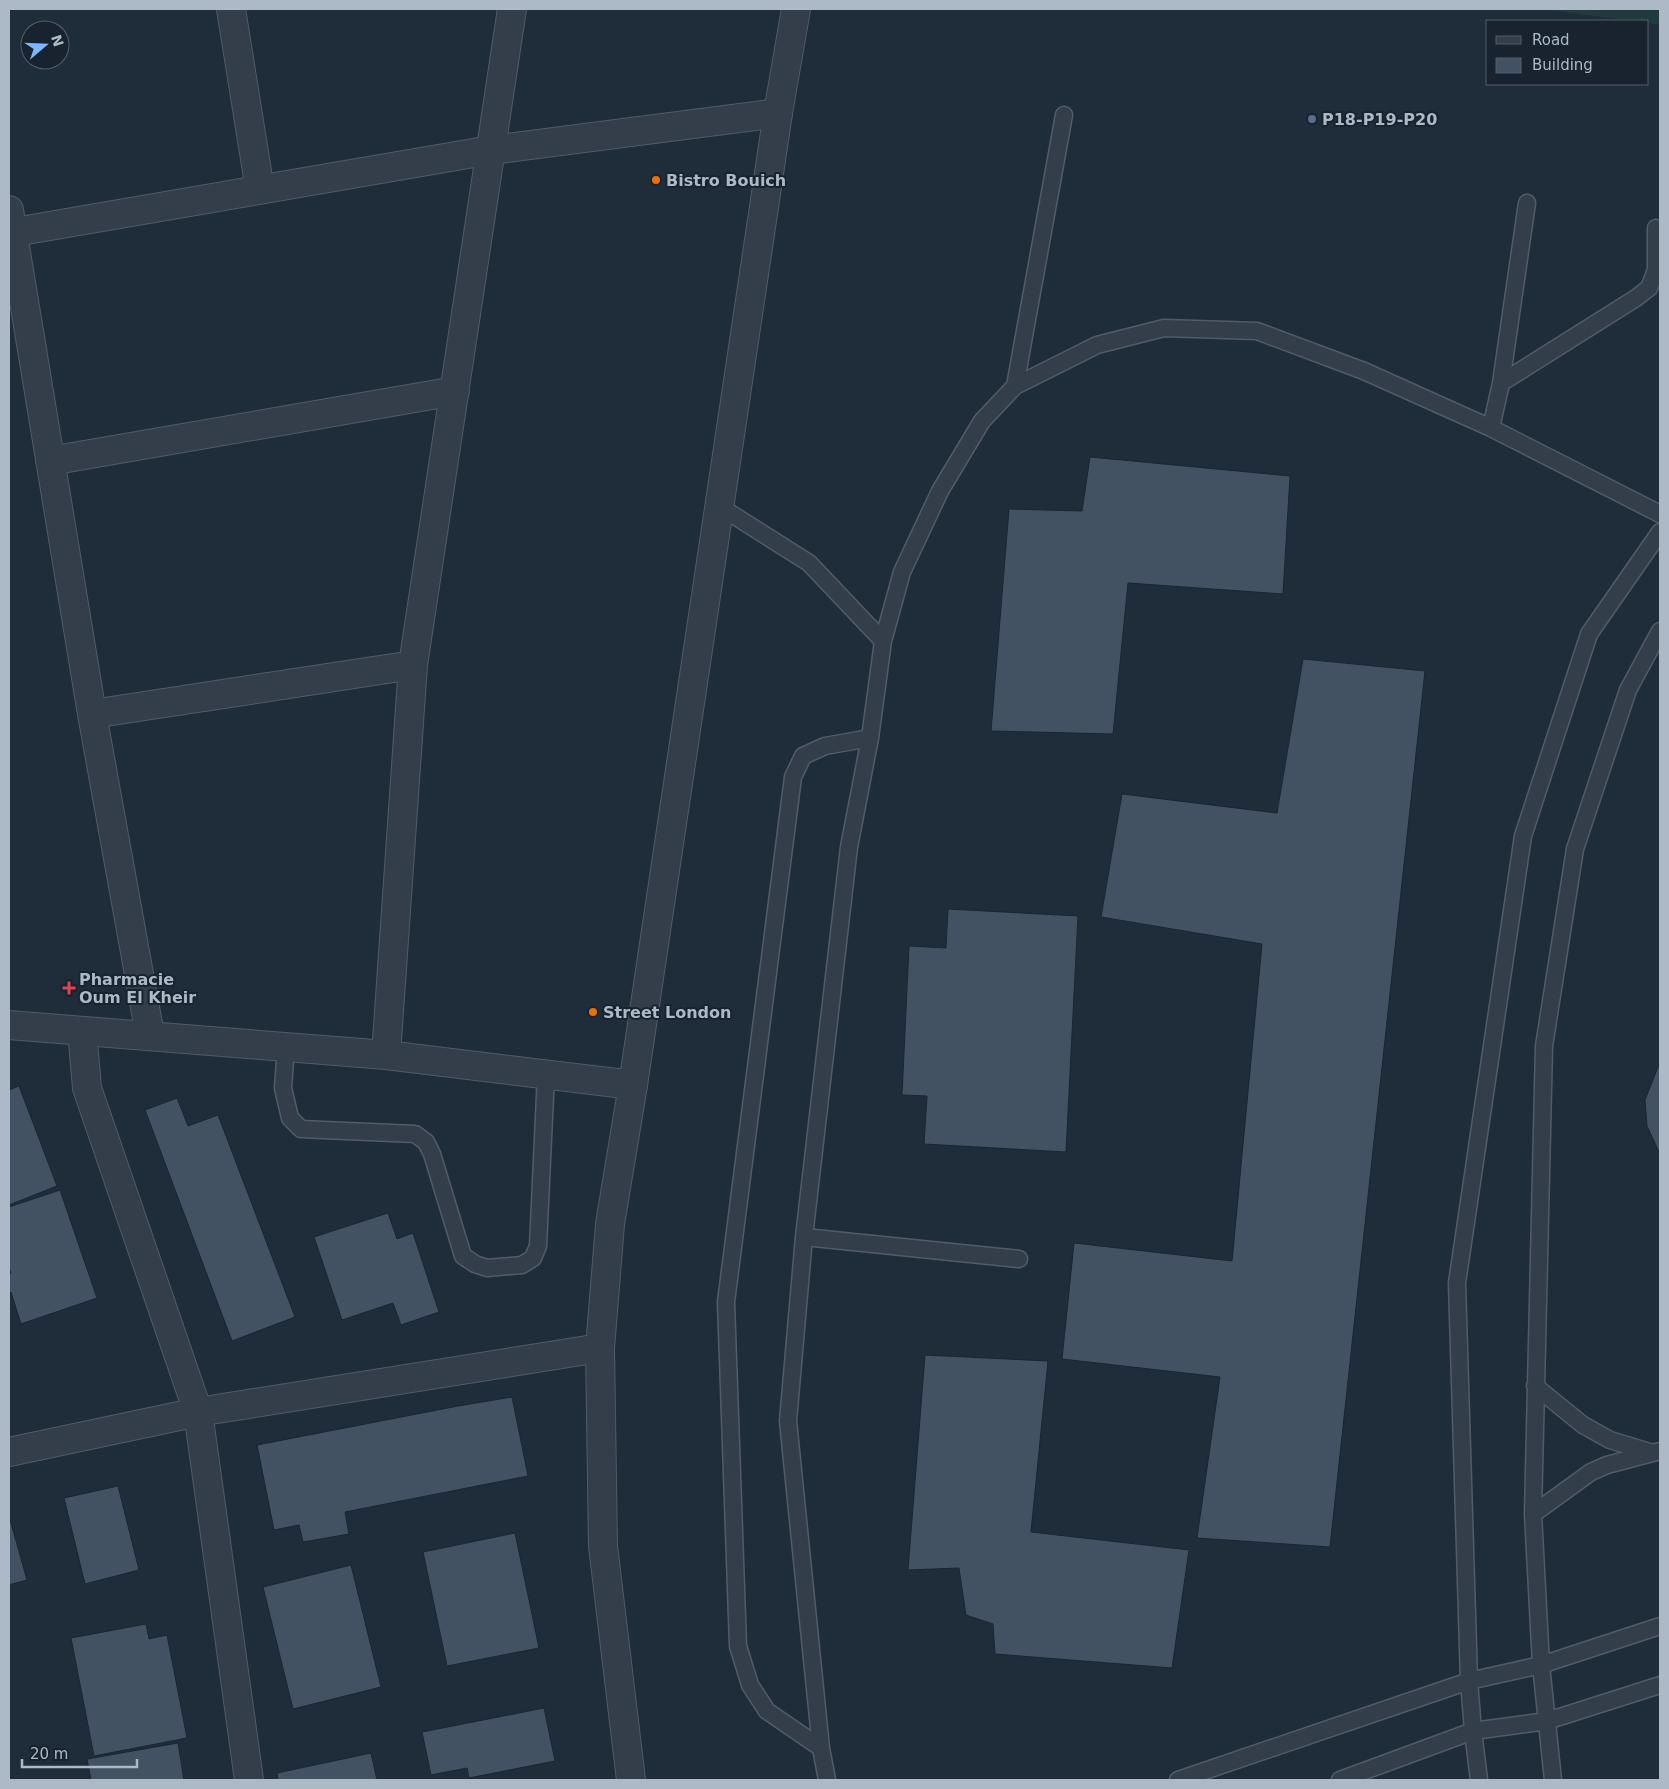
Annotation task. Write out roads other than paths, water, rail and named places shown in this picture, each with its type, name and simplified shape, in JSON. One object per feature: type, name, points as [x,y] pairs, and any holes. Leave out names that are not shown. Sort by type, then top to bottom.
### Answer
[{"type":"street","points":[[231,9],[260,190]]},
{"type":"street","points":[[386,1055],[413,665],[512,9]]},
{"type":"street","points":[[631,1780],[604,1546],[600,1348],[610,1224],[633,1085],[778,113],[796,9]]},
{"type":"street","points":[[150,1036],[92,714],[10,225],[260,190],[491,150],[778,113]]},
{"type":"street","points":[[50,461],[455,391]]},
{"type":"street","points":[[92,714],[413,665]]},
{"type":"street","points":[[9,1025],[386,1055],[633,1085]]},
{"type":"street","points":[[82,1031],[87,1088],[198,1412],[248,1780]]},
{"type":"street","points":[[9,1452],[198,1412],[600,1348]]},
{"type":"lane","points":[[1015,386],[1064,115]]},
{"type":"lane","points":[[1491,428],[1501,382],[1527,203]]},
{"type":"lane","points":[[1501,382],[1649,288],[1656,270],[1656,228]]},
{"type":"lane","points":[[827,1780],[821,1748],[788,1421],[804,1237],[849,846],[870,738],[883,641],[902,572],[940,491],[982,421],[1015,386],[1097,345],[1164,328],[1257,331],[1364,371],[1491,428],[1660,514]]},
{"type":"lane","points":[[719,506],[809,563],[883,641]]},
{"type":"lane","points":[[1479,1780],[1469,1681],[1457,1283],[1523,836],[1589,634],[1660,532]]},
{"type":"lane","points":[[1552,1780],[1541,1665],[1533,1514],[1544,1046],[1575,849],[1628,690],[1660,631]]},
{"type":"lane","points":[[821,1748],[767,1712],[750,1685],[738,1646],[726,1302],[793,777],[803,756],[825,746],[870,738]]},
{"type":"lane","points":[[286,1046],[283,1088],[290,1118],[301,1129],[415,1134],[426,1142],[432,1154],[463,1256],[475,1264],[487,1268],[522,1265],[533,1258],[538,1246],[546,1074]]},
{"type":"lane","points":[[804,1237],[1018,1259]]},
{"type":"lane","points":[[1536,1386],[1583,1425],[1610,1440],[1656,1452]]},
{"type":"lane","points":[[1533,1514],[1591,1472],[1607,1465],[1656,1452]]},
{"type":"lane","points":[[1178,1780],[1469,1681],[1541,1665],[1660,1626]]},
{"type":"lane","points":[[1343,1780],[1473,1731],[1547,1721],[1660,1685]]},
{"type":"place","name":"P18-P19-P20","points":[[1312,119]]},
{"type":"place","name":"Bistro Bouich","points":[[656,180]]},
{"type":"place","name":"Pharmacie Oum El Kheir","points":[[69,988]]},
{"type":"place","name":"Street London","points":[[593,1012]]}]
